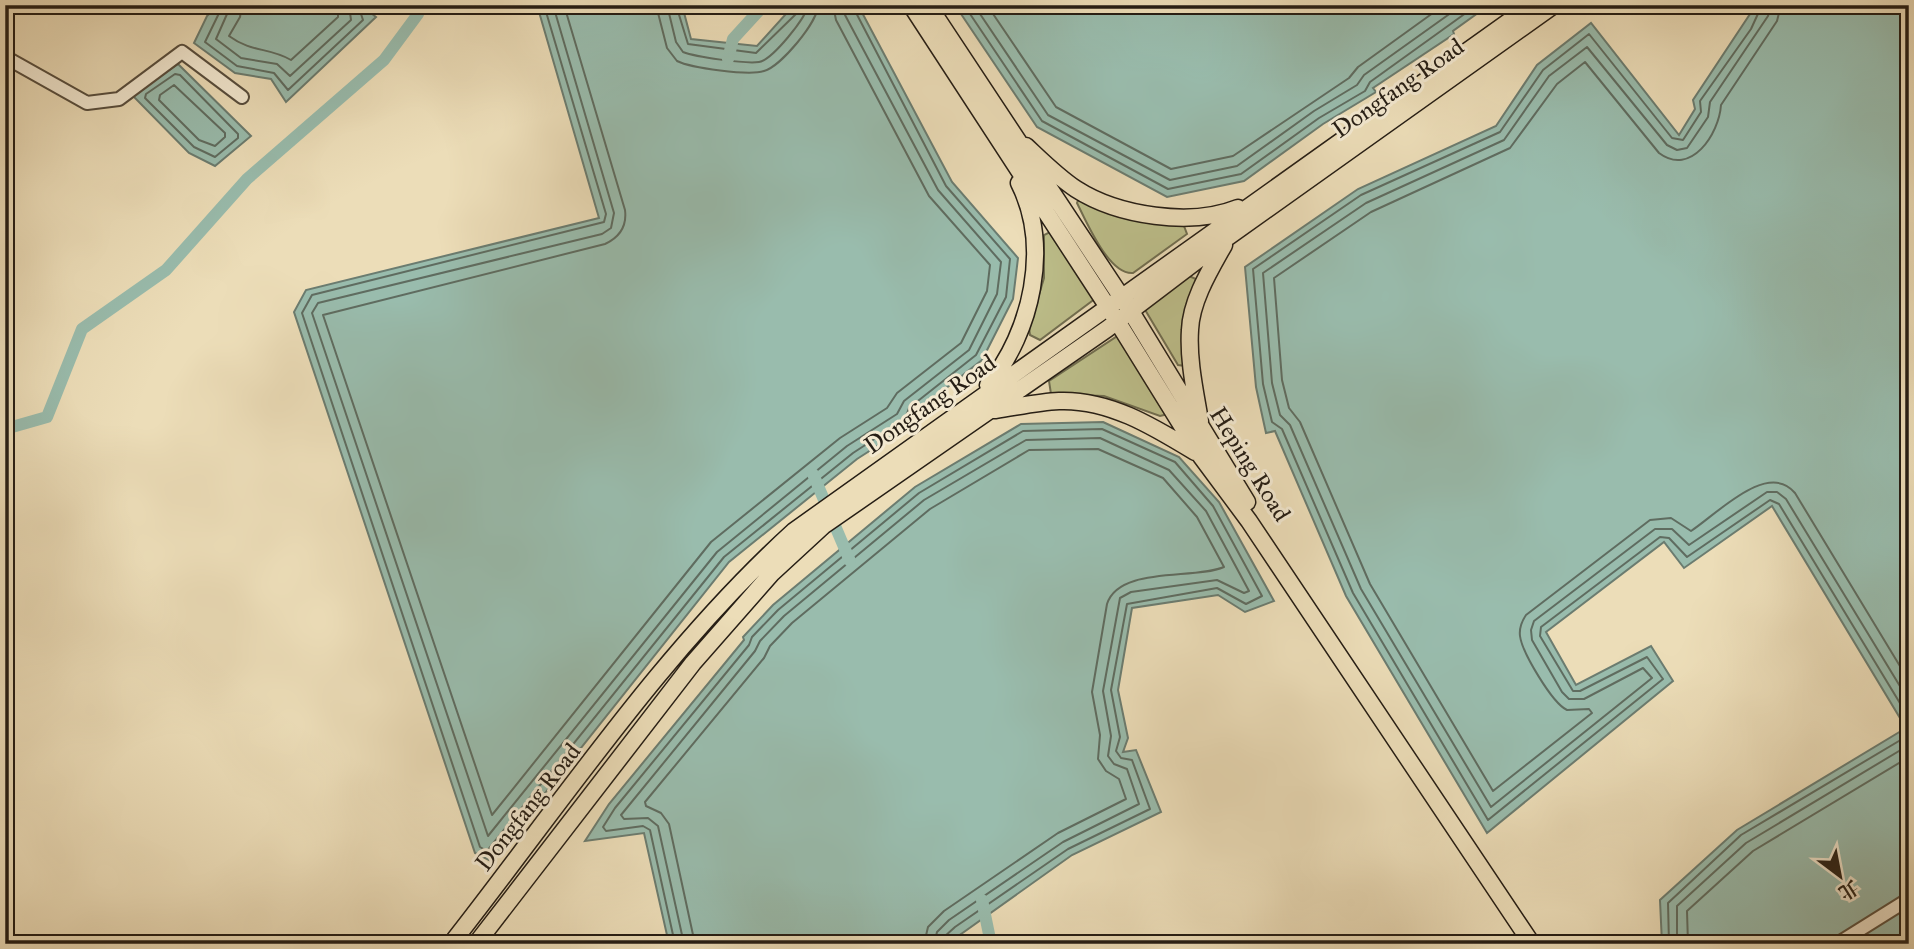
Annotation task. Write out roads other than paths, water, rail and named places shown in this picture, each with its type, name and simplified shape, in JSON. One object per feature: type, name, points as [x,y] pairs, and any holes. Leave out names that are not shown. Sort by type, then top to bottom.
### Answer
[{"type":"main road","name":"Heping Road","points":[[911,5],[998,127],[1201,430],[1315,609],[1541,944]]},
{"type":"main road","name":"Heping Road","points":[[928,5],[998,127]]},
{"type":"main road","name":"Dongfang Road","points":[[476,944],[693,663],[772,573],[823,526],[990,410],[1260,200],[1532,5]]},
{"type":"main road","name":"Dongfang Road","points":[[451,944],[674,656],[762,560],[817,512],[976,400],[1228,237],[1554,5]]},
{"type":"main road","points":[[998,127],[1077,190],[1113,205],[1139,212],[1188,218],[1230,212],[1260,200]]},
{"type":"main road","points":[[976,400],[1007,360],[1018,338],[1032,290],[1034,241],[1023,191],[998,127]]},
{"type":"main road","points":[[1201,430],[1192,374],[1190,328],[1206,278],[1228,237]]},
{"type":"main road","name":"Heping Road","points":[[1119,308],[1200,455],[1249,521],[1532,944]]},
{"type":"main road","points":[[990,410],[1061,401],[1105,405],[1165,433],[1200,455]]},
{"type":"street","points":[[5,57],[87,103],[119,99],[182,52],[242,97]]},
{"type":"street","points":[[1838,944],[1909,899]]},
{"type":"water","points":[[218,5],[361,5],[376,17],[286,102],[271,79],[235,73],[194,43],[207,16]]},
{"type":"water","points":[[537,5],[682,5],[691,39],[757,46],[794,5],[858,5],[952,182],[1018,258],[1013,299],[982,360],[913,414],[916,421],[857,459],[729,562],[491,861],[475,853],[294,312],[306,290],[599,218]]},
{"type":"water","points":[[955,5],[1489,5],[1453,31],[1454,34],[1373,88],[1376,92],[1323,124],[1244,181],[1167,197],[1037,127]]},
{"type":"water","points":[[1756,5],[1909,5],[1909,944],[1662,944],[1660,900],[1737,830],[1906,728],[1772,506],[1684,568],[1664,542],[1546,632],[1576,685],[1651,646],[1673,681],[1487,833],[1346,596],[1275,431],[1266,433],[1256,387],[1245,267],[1358,189],[1496,126],[1537,65],[1591,23],[1679,135],[1695,109],[1693,100]]},
{"type":"water","points":[[178,64],[251,136],[215,166],[189,153],[132,95]]},
{"type":"water","points":[[1103,422],[1179,457],[1219,502],[1274,601],[1245,612],[1218,595],[1132,608],[1118,690],[1128,738],[1123,752],[1136,750],[1161,812],[1072,855],[947,944],[669,944],[644,833],[585,841],[609,804],[744,640],[743,637],[773,605],[915,487],[1021,424]]},
{"type":"waterway","points":[[5,429],[47,417],[82,329],[166,270],[247,179],[384,60],[418,14],[411,5]]},
{"type":"waterway","points":[[728,59],[733,39],[764,5]]},
{"type":"waterway","points":[[813,474],[850,561]]},
{"type":"waterway","points":[[982,900],[991,944]]}]
